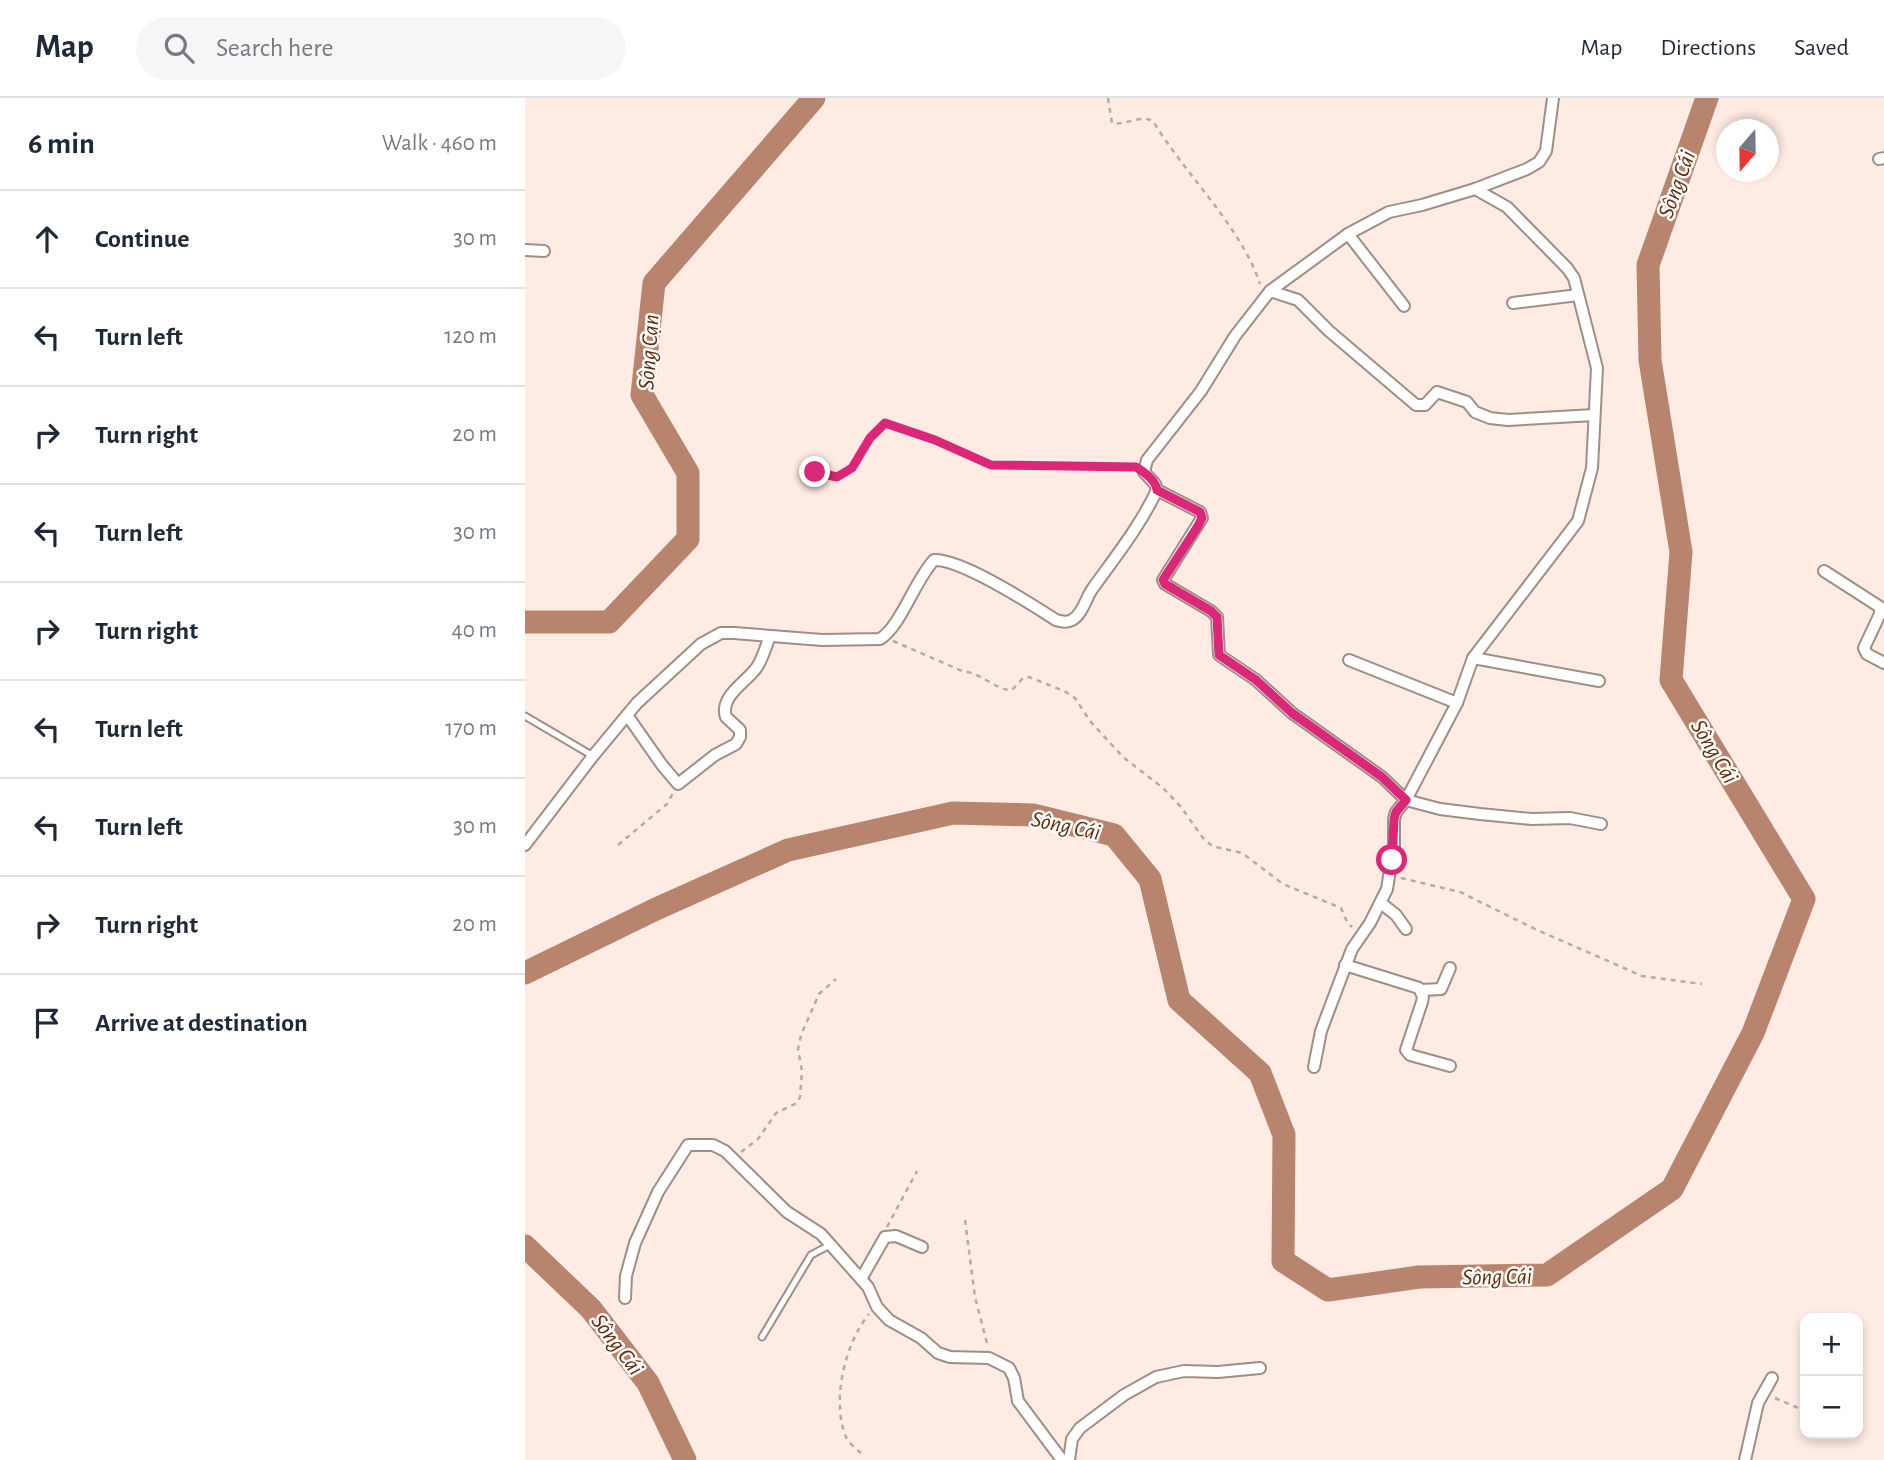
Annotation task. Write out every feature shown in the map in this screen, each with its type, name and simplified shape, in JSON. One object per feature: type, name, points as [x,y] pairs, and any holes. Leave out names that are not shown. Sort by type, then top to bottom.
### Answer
[{"type":"street","points":[[1553,98],[1546,151],[1539,162],[1475,189],[1389,212],[1348,234],[1267,294],[1235,336],[1201,391],[1147,460],[1144,472],[1157,490],[1200,512],[1202,518],[1163,580],[1165,584],[1217,617],[1219,655],[1256,680],[1292,713],[1382,777],[1406,800],[1440,809],[1480,814],[1532,819],[1570,818],[1601,824]]},
{"type":"street","points":[[1314,1067],[1321,1031],[1346,965],[1360,934],[1381,903],[1390,876],[1396,812],[1406,800],[1457,703],[1473,658],[1578,521],[1592,468],[1597,368],[1574,278],[1507,207],[1475,189]]},
{"type":"street","points":[[1348,234],[1404,306]]},
{"type":"street","points":[[525,250],[544,251]]},
{"type":"street","points":[[1267,294],[1298,300],[1329,331],[1416,405],[1425,405],[1437,392],[1467,402],[1475,412],[1490,418],[1509,420],[1594,415]]},
{"type":"street","points":[[1513,303],[1578,295]]},
{"type":"street","points":[[525,845],[627,715],[701,644],[721,634],[876,640],[884,637],[926,568],[934,560],[943,560],[964,568],[1056,620],[1069,622],[1078,616],[1091,590],[1118,556],[1157,490]]},
{"type":"street","points":[[1824,571],[1880,607],[1880,614],[1864,648],[1867,653],[1884,663]]},
{"type":"street","points":[[627,715],[678,784],[715,755],[736,744],[740,730],[726,717],[725,704],[738,685],[757,667],[770,636]]},
{"type":"street","points":[[1473,658],[1599,681]]},
{"type":"street","points":[[1349,660],[1457,703]]},
{"type":"street","points":[[1381,903],[1396,915],[1406,929]]},
{"type":"street","points":[[1346,965],[1420,990],[1441,989],[1450,968]]},
{"type":"street","points":[[1420,990],[1422,1002],[1406,1050],[1410,1055],[1450,1066]]},
{"type":"street","points":[[625,1298],[626,1276],[635,1243],[658,1192],[685,1148],[692,1144],[713,1145],[734,1157],[787,1212],[821,1234],[868,1287],[877,1307],[889,1320],[915,1333],[938,1353],[950,1357],[994,1360],[1009,1368],[1014,1378],[1018,1401],[1062,1460]]},
{"type":"street","points":[[861,1279],[885,1237],[896,1236],[922,1247]]},
{"type":"street","points":[[1069,1460],[1072,1439],[1080,1428],[1124,1395],[1156,1377],[1184,1371],[1218,1372],[1260,1368]]},
{"type":"street","points":[[1745,1460],[1758,1403],[1772,1378]]},
{"type":"lane","points":[[525,716],[593,756]]},
{"type":"lane","points":[[762,1337],[811,1255],[830,1245]]},
{"type":"path","points":[[1108,98],[1112,123],[1120,124],[1145,117],[1153,121],[1253,263],[1267,294]]},
{"type":"path","points":[[815,472],[837,477],[852,468],[870,438],[885,423],[935,440],[991,465],[1136,467],[1144,472]]},
{"type":"path","points":[[884,637],[962,671],[974,672],[1004,690],[1011,690],[1023,678],[1029,677],[1065,691],[1075,698],[1090,721],[1123,757],[1163,788],[1212,846],[1242,853],[1283,884],[1341,908],[1347,922],[1360,934]]},
{"type":"path","points":[[618,845],[667,804],[678,784]]},
{"type":"path","points":[[1390,876],[1460,892],[1535,929],[1642,976],[1702,984]]},
{"type":"path","points":[[734,1157],[758,1139],[776,1113],[797,1103],[802,1071],[798,1049],[801,1035],[819,994],[836,979]]},
{"type":"path","points":[[885,1237],[888,1223],[917,1171]]},
{"type":"path","points":[[965,1220],[975,1297],[988,1349],[994,1360]]},
{"type":"path","points":[[860,1453],[847,1439],[842,1418],[841,1390],[847,1355],[861,1324],[877,1307]]},
{"type":"path","points":[[1762,1394],[1800,1409]]},
{"type":"waterway","name":"Sông Cạn","points":[[525,622],[609,622],[688,539],[688,473],[642,395],[654,283],[814,98]]},
{"type":"waterway","name":"Sông Cái","points":[[525,973],[656,909],[788,850],[953,813],[1033,815],[1114,835],[1150,879],[1179,1000],[1260,1073],[1284,1135],[1283,1261],[1328,1290],[1419,1277],[1547,1275],[1672,1189],[1753,1033],[1804,899],[1671,680],[1681,552],[1650,360],[1648,265],[1707,98]]},
{"type":"waterway","name":"Sông Cái","points":[[525,1246],[591,1309],[648,1383],[685,1460]]},
{"type":"route","points":[[815,472],[837,477],[852,468],[876,429],[885,423],[935,440],[991,465],[1136,467],[1144,472],[1157,490],[1200,512],[1202,518],[1198,526],[1163,580],[1165,584],[1217,617],[1219,655],[1256,680],[1292,713],[1382,777],[1406,800],[1394,819],[1392,860]]}]
